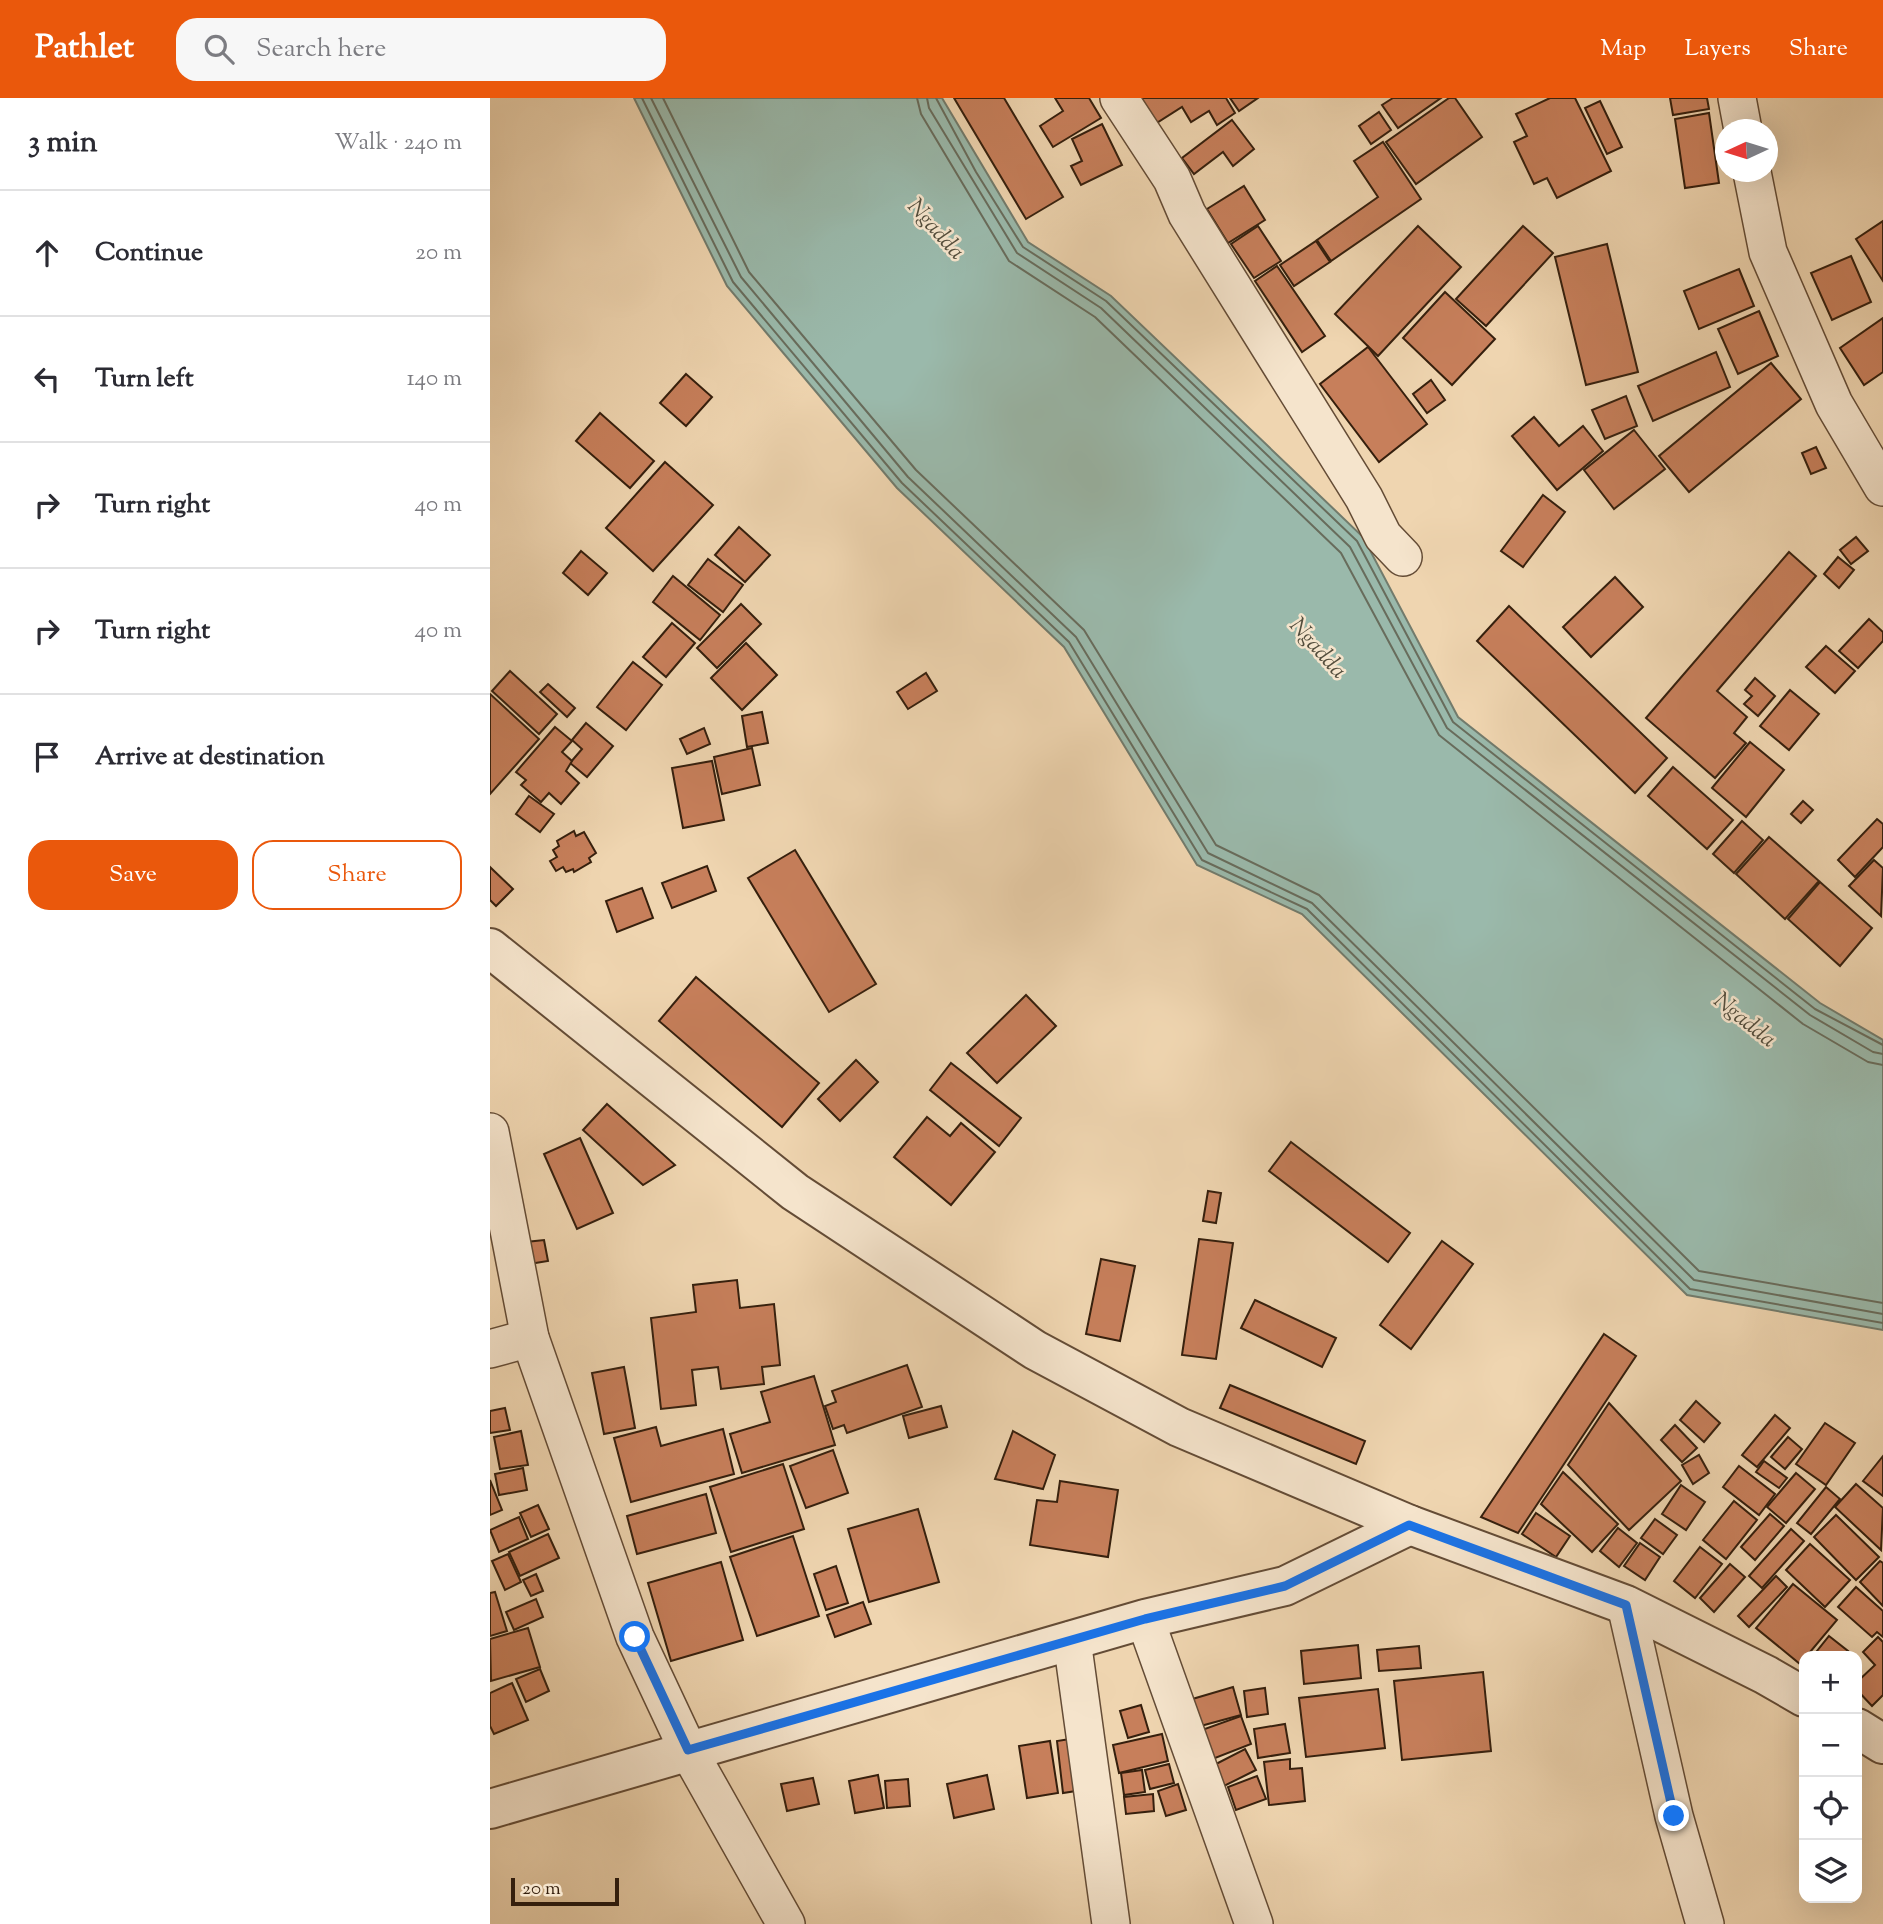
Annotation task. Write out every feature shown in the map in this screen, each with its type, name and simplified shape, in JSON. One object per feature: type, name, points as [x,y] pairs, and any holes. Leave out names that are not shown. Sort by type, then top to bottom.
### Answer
[{"type":"street","points":[[1119,98],[1172,180],[1187,214],[1364,498],[1383,536],[1403,557]]},
{"type":"street","points":[[1737,98],[1742,119]]},
{"type":"street","points":[[1754,182],[1768,252],[1834,404],[1883,487]]},
{"type":"street","points":[[490,947],[796,1192],[1035,1350],[1179,1427],[1409,1525],[1626,1605],[1799,1694]]},
{"type":"street","points":[[490,1132],[530,1338],[635,1637],[688,1750],[786,1924]]},
{"type":"street","points":[[490,1349],[530,1338]]},
{"type":"street","points":[[490,1809],[1145,1619],[1285,1586],[1409,1525]]},
{"type":"street","points":[[1626,1605],[1674,1816],[1705,1924]]},
{"type":"street","points":[[1145,1619],[1254,1924]]},
{"type":"street","points":[[1072,1640],[1111,1924]]},
{"type":"street","points":[[1862,1731],[1883,1744]]},
{"type":"water","name":"Ngadda","points":[[634,98],[942,98],[1028,242],[1111,296],[1363,537],[1458,717],[1820,1003],[1883,1040],[1883,1330],[1687,1295],[1302,914],[1197,865],[1064,647],[897,488],[727,286]]},
{"type":"building","points":[[954,98],[1004,98],[1063,197],[1026,219]]},
{"type":"building","points":[[1055,98],[1089,98],[1101,118],[1053,147],[1040,126],[1063,111]]},
{"type":"building","points":[[1139,98],[1226,98],[1235,113],[1217,125],[1209,111],[1191,122],[1182,107],[1155,124]]},
{"type":"building","points":[[1230,98],[1258,98],[1239,111]]},
{"type":"building","points":[[1393,98],[1441,98],[1398,128],[1382,105]]},
{"type":"building","points":[[1449,98],[1455,98],[1482,137],[1416,184],[1386,142]]},
{"type":"building","points":[[1550,98],[1575,98],[1611,171],[1557,198],[1547,178],[1534,184],[1514,142],[1527,136],[1516,114]]},
{"type":"building","points":[[1670,98],[1707,98],[1709,109],[1673,115]]},
{"type":"building","points":[[1600,101],[1622,147],[1607,154],[1585,108]]},
{"type":"building","points":[[1379,112],[1391,130],[1371,144],[1359,126]]},
{"type":"building","points":[[1709,113],[1715,155],[1715,182],[1719,183],[1685,188],[1675,119]]},
{"type":"building","points":[[1232,120],[1254,149],[1233,166],[1223,152],[1194,174],[1182,158]]},
{"type":"building","points":[[1102,124],[1122,165],[1081,185],[1071,166],[1082,161],[1072,139]]},
{"type":"building","points":[[1383,142],[1421,199],[1331,261],[1317,240],[1378,197],[1354,161]]},
{"type":"building","points":[[1244,186],[1265,220],[1228,243],[1207,209]]},
{"type":"building","points":[[1883,221],[1883,281],[1856,239]]},
{"type":"building","points":[[1258,226],[1281,261],[1254,278],[1231,244]]},
{"type":"building","points":[[1418,226],[1461,267],[1378,356],[1335,314]]},
{"type":"building","points":[[1523,226],[1553,253],[1486,326],[1456,299]]},
{"type":"building","points":[[1316,241],[1330,262],[1294,286],[1280,265]]},
{"type":"building","points":[[1607,244],[1638,372],[1586,385],[1555,257]]},
{"type":"building","points":[[1851,256],[1871,302],[1832,320],[1811,273]]},
{"type":"building","points":[[1277,266],[1325,336],[1302,352],[1255,281]]},
{"type":"building","points":[[1739,269],[1754,306],[1699,329],[1684,291]]},
{"type":"building","points":[[1445,292],[1495,339],[1452,385],[1403,338]]},
{"type":"building","points":[[1759,311],[1778,356],[1738,374],[1718,329]]},
{"type":"building","points":[[1883,318],[1883,372],[1864,385],[1840,348]]},
{"type":"building","points":[[1368,347],[1427,424],[1379,462],[1320,384]]},
{"type":"building","points":[[1716,352],[1730,387],[1653,421],[1638,386]]},
{"type":"building","points":[[1771,363],[1801,399],[1689,492],[1659,456]]},
{"type":"building","points":[[686,374],[712,397],[686,426],[660,403]]},
{"type":"building","points":[[1431,380],[1445,400],[1427,413],[1413,394]]},
{"type":"building","points":[[1626,396],[1637,426],[1605,439],[1592,410]]},
{"type":"building","points":[[600,413],[654,461],[630,488],[576,441]]},
{"type":"building","points":[[1534,417],[1559,446],[1583,426],[1603,451],[1557,490],[1512,436]]},
{"type":"building","points":[[1634,430],[1665,469],[1614,509],[1584,470]]},
{"type":"building","points":[[1816,447],[1826,468],[1811,474],[1802,453]]},
{"type":"building","points":[[665,462],[713,505],[653,571],[606,528]]},
{"type":"building","points":[[1543,495],[1565,512],[1523,567],[1501,551]]},
{"type":"building","points":[[739,527],[770,555],[745,582],[715,555]]},
{"type":"building","points":[[1856,537],[1868,551],[1851,564],[1840,550]]},
{"type":"building","points":[[581,551],[607,573],[588,595],[563,573]]},
{"type":"building","points":[[1789,552],[1816,576],[1717,691],[1747,717],[1734,733],[1746,743],[1715,778],[1646,718]]},
{"type":"building","points":[[1838,557],[1854,570],[1839,588],[1824,574]]},
{"type":"building","points":[[708,559],[743,585],[723,612],[688,585]]},
{"type":"building","points":[[673,576],[720,615],[700,640],[653,602]]},
{"type":"building","points":[[1615,577],[1643,607],[1591,657],[1563,627]]},
{"type":"building","points":[[741,604],[761,624],[717,668],[697,648]]},
{"type":"building","points":[[1509,606],[1667,758],[1635,793],[1477,641]]},
{"type":"building","points":[[1869,619],[1883,632],[1883,641],[1858,668],[1839,651]]},
{"type":"building","points":[[672,623],[695,643],[666,677],[643,657]]},
{"type":"building","points":[[746,643],[777,675],[742,710],[711,678]]},
{"type":"building","points":[[1826,646],[1855,671],[1835,693],[1806,667]]},
{"type":"building","points":[[633,662],[662,685],[626,730],[597,707]]},
{"type":"building","points":[[510,671],[557,714],[539,734],[492,691]]},
{"type":"building","points":[[926,673],[937,691],[908,709],[897,692]]},
{"type":"building","points":[[1755,678],[1775,696],[1758,716],[1744,704],[1752,696],[1745,690]]},
{"type":"building","points":[[548,684],[575,708],[567,717],[540,692]]},
{"type":"building","points":[[1790,690],[1819,714],[1789,750],[1760,726]]},
{"type":"building","points":[[490,694],[539,739],[490,794]]},
{"type":"building","points":[[762,712],[768,743],[747,747],[742,716]]},
{"type":"building","points":[[586,723],[613,746],[587,777],[570,763],[582,749],[572,740]]},
{"type":"building","points":[[555,727],[572,741],[562,752],[572,761],[566,771],[579,783],[561,804],[549,793],[541,802],[521,785],[526,780],[516,772]]},
{"type":"building","points":[[704,728],[710,744],[687,754],[680,739]]},
{"type":"building","points":[[1750,742],[1784,770],[1746,817],[1712,788]]},
{"type":"building","points":[[752,748],[760,785],[722,794],[714,757]]},
{"type":"building","points":[[712,761],[724,820],[683,828],[672,768]]},
{"type":"building","points":[[1673,767],[1733,820],[1707,849],[1648,796]]},
{"type":"building","points":[[529,796],[554,814],[540,832],[516,814]]},
{"type":"building","points":[[1803,801],[1813,810],[1801,823],[1791,814]]},
{"type":"building","points":[[1877,819],[1883,824],[1883,847],[1855,877],[1838,860]]},
{"type":"building","points":[[1742,821],[1763,840],[1734,873],[1713,854]]},
{"type":"building","points":[[574,831],[576,836],[584,832],[596,853],[589,858],[591,862],[574,872],[573,869],[566,872],[563,867],[556,871],[550,861],[557,857],[553,850],[559,846],[557,841]]},
{"type":"building","points":[[1769,837],[1819,881],[1785,919],[1736,874]]},
{"type":"building","points":[[795,850],[876,984],[829,1012],[748,878]]},
{"type":"building","points":[[1874,860],[1883,868],[1881,916],[1849,886]]},
{"type":"building","points":[[707,866],[716,891],[672,908],[662,883]]},
{"type":"building","points":[[490,867],[513,889],[496,906],[490,900]]},
{"type":"building","points":[[1820,882],[1872,928],[1840,966],[1788,919]]},
{"type":"building","points":[[642,888],[653,918],[617,932],[606,901]]},
{"type":"building","points":[[696,977],[819,1083],[782,1127],[659,1021]]},
{"type":"building","points":[[1026,995],[1056,1026],[997,1083],[967,1053]]},
{"type":"building","points":[[856,1060],[878,1082],[840,1121],[818,1099]]},
{"type":"building","points":[[951,1063],[1021,1118],[999,1146],[930,1090]]},
{"type":"building","points":[[607,1104],[675,1165],[643,1185],[583,1130]]},
{"type":"building","points":[[927,1117],[950,1136],[961,1123],[995,1152],[951,1205],[894,1157]]},
{"type":"building","points":[[580,1138],[613,1213],[577,1229],[544,1154]]},
{"type":"building","points":[[1291,1142],[1410,1233],[1388,1262],[1269,1171]]},
{"type":"building","points":[[1208,1191],[1221,1193],[1216,1223],[1203,1221]]},
{"type":"building","points":[[1199,1239],[1233,1243],[1216,1359],[1182,1355]]},
{"type":"building","points":[[544,1240],[548,1261],[529,1264],[526,1242]]},
{"type":"building","points":[[1442,1241],[1473,1264],[1411,1349],[1380,1325]]},
{"type":"building","points":[[1101,1259],[1135,1266],[1120,1341],[1086,1334]]},
{"type":"building","points":[[737,1280],[740,1308],[774,1304],[780,1365],[762,1367],[764,1384],[721,1389],[718,1367],[692,1370],[696,1405],[661,1409],[651,1318],[696,1312],[693,1285]]},
{"type":"building","points":[[1255,1300],[1336,1338],[1322,1367],[1241,1328]]},
{"type":"building","points":[[1604,1334],[1636,1356],[1518,1533],[1481,1517]]},
{"type":"building","points":[[907,1365],[922,1407],[847,1433],[844,1425],[833,1429],[825,1406],[836,1402],[832,1391]]},
{"type":"building","points":[[624,1367],[635,1428],[604,1434],[592,1373]]},
{"type":"building","points":[[814,1376],[835,1445],[742,1473],[730,1434],[770,1422],[761,1392]]},
{"type":"building","points":[[1230,1385],[1365,1441],[1356,1464],[1220,1408]]},
{"type":"building","points":[[1696,1401],[1720,1423],[1704,1442],[1680,1420]]},
{"type":"building","points":[[1609,1403],[1681,1481],[1629,1530],[1568,1465]]},
{"type":"building","points":[[941,1406],[947,1427],[909,1438],[903,1416]]},
{"type":"building","points":[[505,1408],[510,1430],[490,1433],[490,1411]]},
{"type":"building","points":[[1775,1415],[1790,1428],[1757,1467],[1742,1455]]},
{"type":"building","points":[[1825,1423],[1855,1443],[1826,1485],[1796,1464]]},
{"type":"building","points":[[1675,1425],[1697,1448],[1682,1462],[1661,1440]]},
{"type":"building","points":[[656,1427],[661,1446],[723,1429],[734,1474],[631,1502],[614,1438]]},
{"type":"building","points":[[521,1431],[528,1465],[500,1469],[494,1437]]},
{"type":"building","points":[[1013,1431],[1055,1455],[1043,1489],[995,1479]]},
{"type":"building","points":[[1788,1437],[1802,1449],[1785,1469],[1771,1457]]},
{"type":"building","points":[[833,1450],[848,1493],[806,1508],[790,1466]]},
{"type":"building","points":[[1699,1455],[1709,1473],[1693,1484],[1682,1465]]},
{"type":"building","points":[[1883,1456],[1883,1496],[1863,1481]]},
{"type":"building","points":[[1764,1461],[1787,1478],[1779,1488],[1756,1472]]},
{"type":"building","points":[[783,1464],[804,1529],[731,1552],[710,1487]]},
{"type":"building","points":[[1739,1466],[1775,1494],[1759,1515],[1723,1487]]},
{"type":"building","points":[[523,1468],[527,1490],[499,1495],[495,1474]]},
{"type":"building","points":[[1563,1472],[1618,1524],[1592,1552],[1541,1504]]},
{"type":"building","points":[[1796,1473],[1815,1489],[1786,1523],[1767,1507]]},
{"type":"building","points":[[490,1480],[502,1510],[490,1515]]},
{"type":"building","points":[[1060,1481],[1118,1490],[1108,1557],[1030,1545],[1037,1500],[1057,1502]]},
{"type":"building","points":[[1856,1484],[1883,1508],[1881,1550],[1835,1507]]},
{"type":"building","points":[[1681,1485],[1705,1502],[1686,1530],[1662,1514]]},
{"type":"building","points":[[1826,1487],[1840,1499],[1811,1534],[1797,1523]]},
{"type":"building","points":[[706,1494],[716,1533],[637,1554],[627,1516]]},
{"type":"building","points":[[1734,1501],[1757,1520],[1726,1559],[1703,1540]]},
{"type":"building","points":[[538,1505],[549,1529],[531,1537],[520,1513]]},
{"type":"building","points":[[918,1509],[939,1582],[869,1602],[848,1529]]},
{"type":"building","points":[[1536,1513],[1570,1536],[1556,1557],[1522,1534]]},
{"type":"building","points":[[1770,1514],[1784,1526],[1755,1560],[1741,1547]]},
{"type":"building","points":[[1836,1515],[1879,1557],[1856,1580],[1814,1537]]},
{"type":"building","points":[[519,1517],[528,1539],[499,1552],[490,1530]]},
{"type":"building","points":[[1655,1519],[1677,1535],[1663,1554],[1641,1538]]},
{"type":"building","points":[[1618,1528],[1637,1543],[1619,1567],[1600,1551]]},
{"type":"building","points":[[1791,1529],[1804,1541],[1762,1588],[1749,1576]]},
{"type":"building","points":[[548,1534],[559,1558],[520,1576],[509,1552]]},
{"type":"building","points":[[793,1536],[819,1616],[757,1636],[730,1557]]},
{"type":"building","points":[[1640,1543],[1660,1557],[1645,1580],[1624,1566]]},
{"type":"building","points":[[1810,1544],[1850,1580],[1825,1607],[1786,1570]]},
{"type":"building","points":[[1700,1547],[1722,1564],[1695,1598],[1674,1581]]},
{"type":"building","points":[[508,1554],[521,1582],[505,1590],[492,1561]]},
{"type":"building","points":[[1880,1561],[1883,1563],[1883,1606],[1860,1582]]},
{"type":"building","points":[[721,1562],[743,1640],[671,1661],[648,1583]]},
{"type":"building","points":[[1730,1564],[1745,1577],[1714,1612],[1700,1598]]},
{"type":"building","points":[[836,1566],[848,1603],[826,1610],[814,1574]]},
{"type":"building","points":[[536,1574],[543,1591],[531,1596],[523,1580]]},
{"type":"building","points":[[1776,1576],[1787,1587],[1749,1627],[1738,1616]]},
{"type":"building","points":[[1793,1584],[1837,1620],[1811,1651],[1799,1651],[1799,1663],[1756,1628]]},
{"type":"building","points":[[1856,1587],[1883,1611],[1883,1637],[1877,1632],[1872,1637],[1838,1607]]},
{"type":"building","points":[[495,1592],[507,1631],[490,1636],[490,1593]]},
{"type":"building","points":[[536,1599],[543,1617],[514,1630],[506,1612]]},
{"type":"building","points":[[863,1602],[871,1624],[835,1637],[827,1615]]},
{"type":"building","points":[[528,1628],[540,1667],[491,1681],[490,1639]]},
{"type":"building","points":[[1829,1636],[1848,1651],[1817,1651]]},
{"type":"building","points":[[1878,1637],[1883,1642],[1883,1695],[1872,1706],[1862,1695],[1862,1677],[1875,1665],[1863,1652]]},
{"type":"building","points":[[1358,1645],[1361,1678],[1304,1684],[1301,1651]]},
{"type":"building","points":[[1419,1646],[1421,1668],[1379,1671],[1377,1650]]},
{"type":"building","points":[[540,1669],[549,1691],[526,1702],[516,1679]]},
{"type":"building","points":[[1483,1672],[1491,1751],[1402,1760],[1394,1681]]},
{"type":"building","points":[[512,1683],[528,1720],[494,1734],[490,1726],[490,1693]]},
{"type":"building","points":[[1233,1687],[1241,1715],[1197,1727],[1189,1700]]},
{"type":"building","points":[[1265,1688],[1268,1714],[1247,1717],[1244,1691]]},
{"type":"building","points":[[1378,1689],[1385,1748],[1306,1757],[1299,1698]]},
{"type":"building","points":[[1141,1705],[1149,1732],[1128,1738],[1120,1711]]},
{"type":"building","points":[[1241,1716],[1251,1744],[1210,1760],[1199,1731]]},
{"type":"building","points":[[1285,1724],[1290,1753],[1258,1758],[1254,1729]]},
{"type":"building","points":[[1162,1734],[1168,1761],[1119,1773],[1113,1745]]},
{"type":"building","points":[[1083,1737],[1089,1789],[1063,1793],[1057,1741]]},
{"type":"building","points":[[1050,1741],[1058,1793],[1027,1798],[1019,1746]]},
{"type":"building","points":[[1245,1749],[1256,1770],[1224,1786],[1214,1765]]},
{"type":"building","points":[[1290,1759],[1290,1769],[1302,1768],[1305,1801],[1269,1805],[1264,1762]]},
{"type":"building","points":[[1169,1764],[1174,1783],[1150,1789],[1145,1770]]},
{"type":"building","points":[[1142,1770],[1145,1792],[1124,1795],[1121,1773]]},
{"type":"building","points":[[878,1775],[884,1808],[855,1813],[849,1781]]},
{"type":"building","points":[[987,1775],[994,1809],[954,1818],[947,1784]]},
{"type":"building","points":[[1257,1776],[1266,1799],[1236,1810],[1228,1787]]},
{"type":"building","points":[[813,1778],[819,1804],[787,1811],[781,1784]]},
{"type":"building","points":[[908,1779],[910,1806],[887,1808],[885,1781]]},
{"type":"building","points":[[1178,1784],[1186,1810],[1166,1816],[1158,1791]]},
{"type":"building","points":[[1153,1794],[1154,1811],[1126,1814],[1124,1797]]},
{"type":"route","points":[[635,1637],[688,1750],[1145,1619],[1285,1586],[1409,1525],[1626,1605],[1674,1816]]}]
